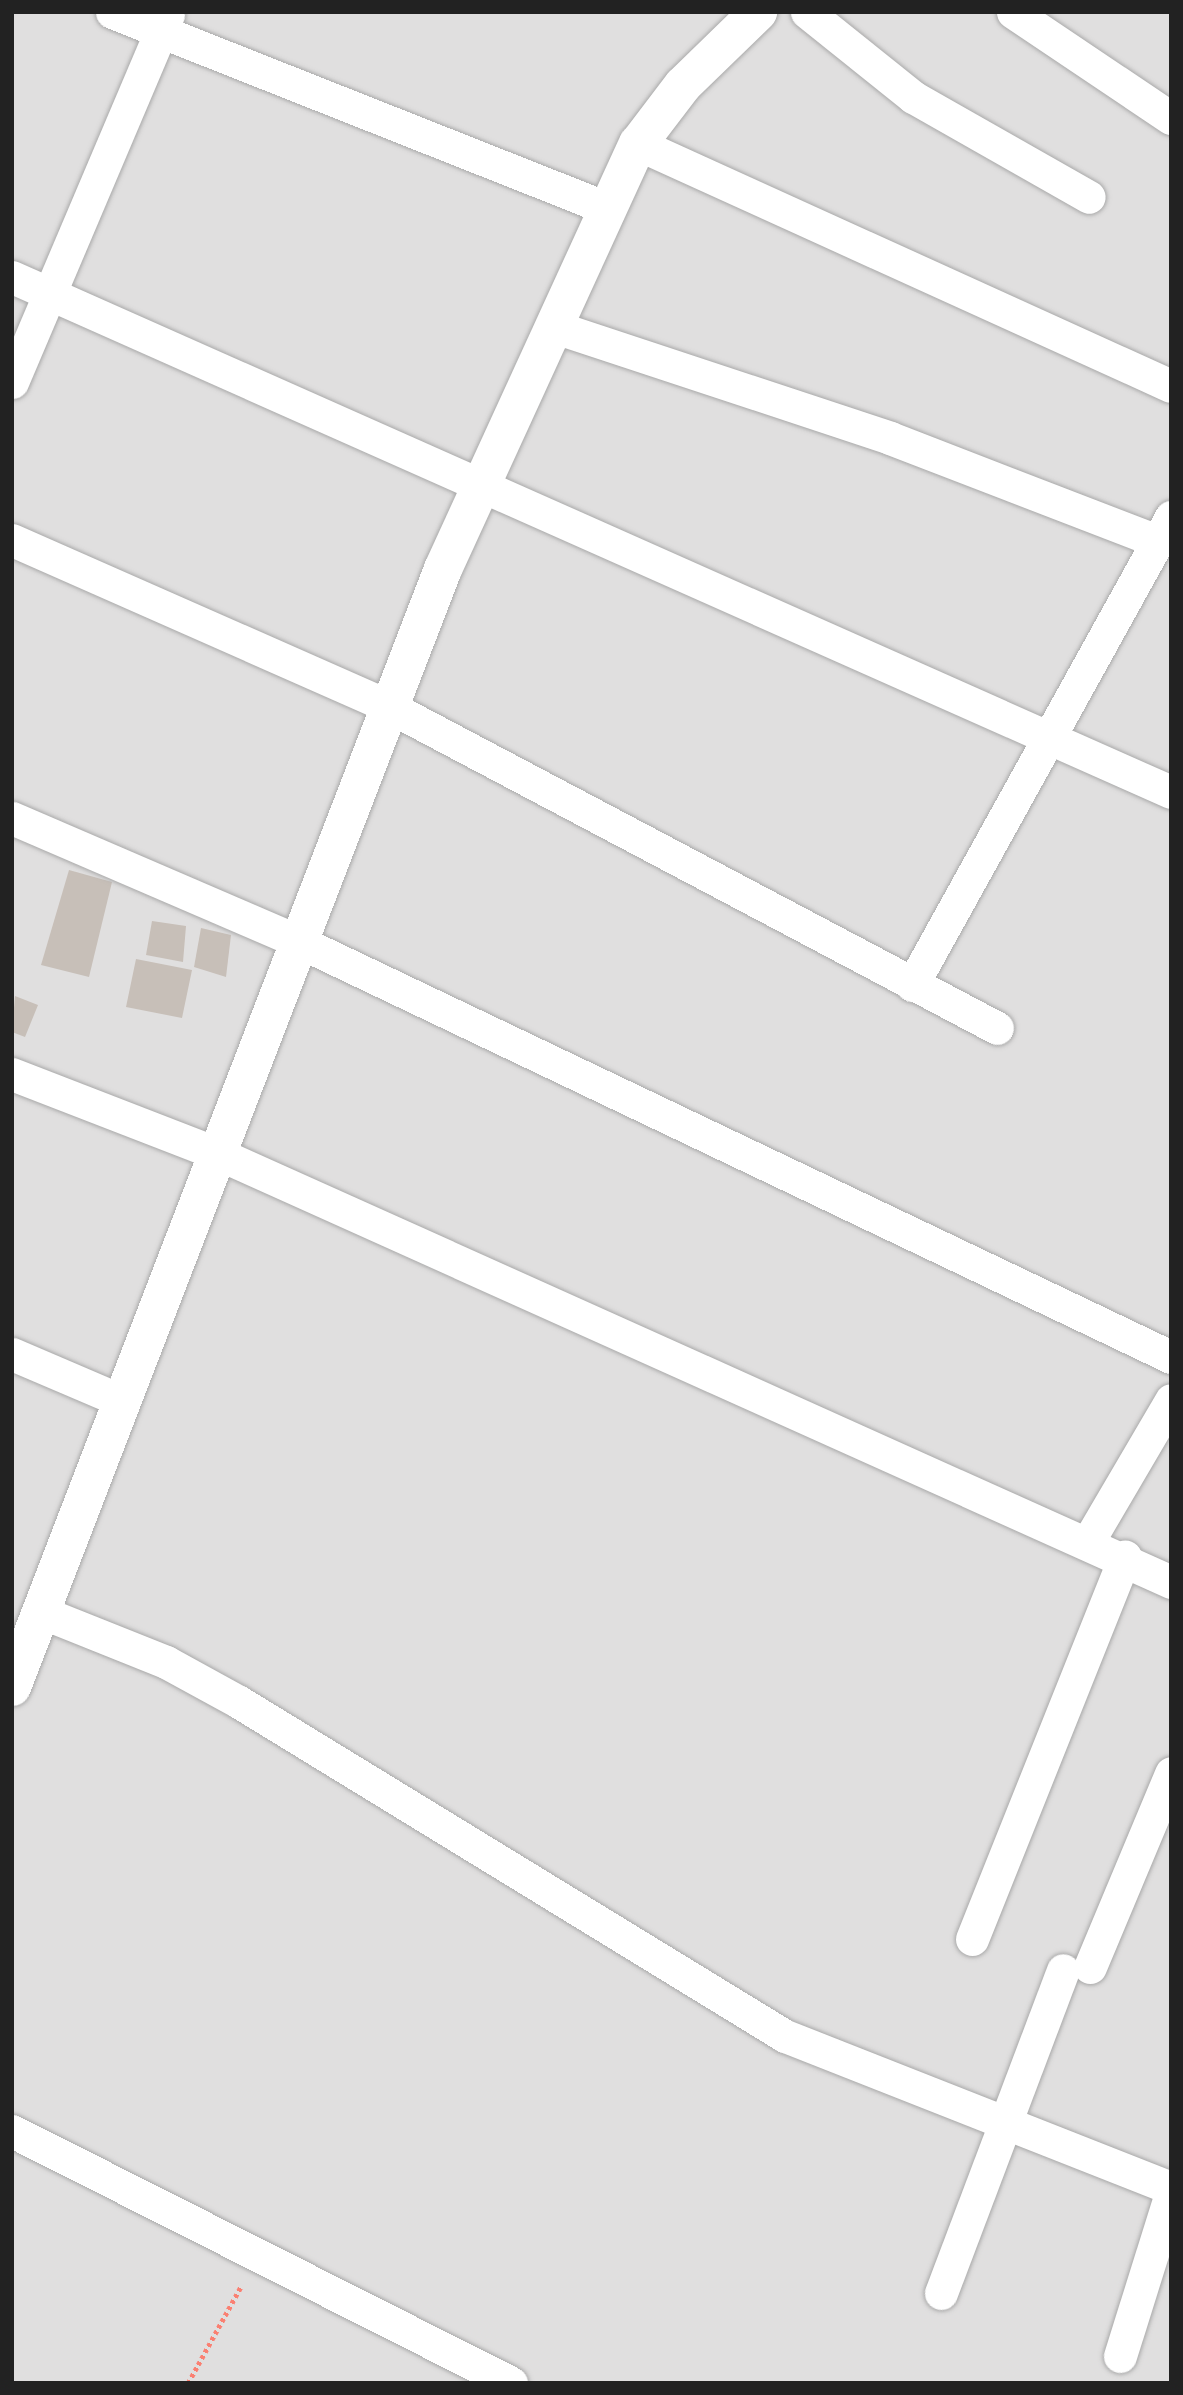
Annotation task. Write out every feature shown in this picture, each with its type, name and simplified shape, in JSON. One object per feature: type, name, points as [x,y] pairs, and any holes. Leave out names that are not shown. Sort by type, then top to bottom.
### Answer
[{"type":"street","points":[[111,12],[164,23],[609,209]]},
{"type":"street","points":[[12,1687],[30,1618],[122,1401],[221,1155],[386,705],[552,326],[638,144],[683,85],[758,12]]},
{"type":"street","points":[[807,12],[913,97],[1089,198]]},
{"type":"street","points":[[1013,12],[1171,118]]},
{"type":"street","points":[[12,382],[164,23]]},
{"type":"street","points":[[638,144],[1171,386]]},
{"type":"street","points":[[12,276],[483,482],[1171,792]]},
{"type":"street","points":[[552,326],[1164,529],[912,985]]},
{"type":"street","points":[[12,540],[386,705],[912,985],[998,1028]]},
{"type":"street","points":[[12,818],[300,942],[1171,1357]]},
{"type":"street","points":[[12,1074],[221,1155],[1125,1556],[1171,1581]]},
{"type":"street","points":[[12,1354],[122,1401]]},
{"type":"street","points":[[1088,1540],[1171,1400]]},
{"type":"street","points":[[972,1939],[1125,1556]]},
{"type":"street","points":[[30,1618],[156,1658],[239,1702],[785,2036],[1171,2191],[1120,2356]]},
{"type":"street","points":[[942,2293],[1004,2125],[1076,1968],[1171,1773]]},
{"type":"street","points":[[12,2131],[511,2383]]},
{"type":"path","points":[[188,2383],[259,2254]]},
{"type":"shaded area","points":[[12,12],[1171,12],[1171,2383],[12,2383]]},
{"type":"building","points":[[69,870],[112,882],[89,977],[41,965]]},
{"type":"building","points":[[152,921],[186,926],[183,962],[146,955]]},
{"type":"building","points":[[201,928],[231,935],[226,977],[194,967]]},
{"type":"building","points":[[136,959],[192,970],[182,1018],[126,1007]]},
{"type":"building","points":[[15,996],[38,1005],[25,1037],[12,1032]]}]
